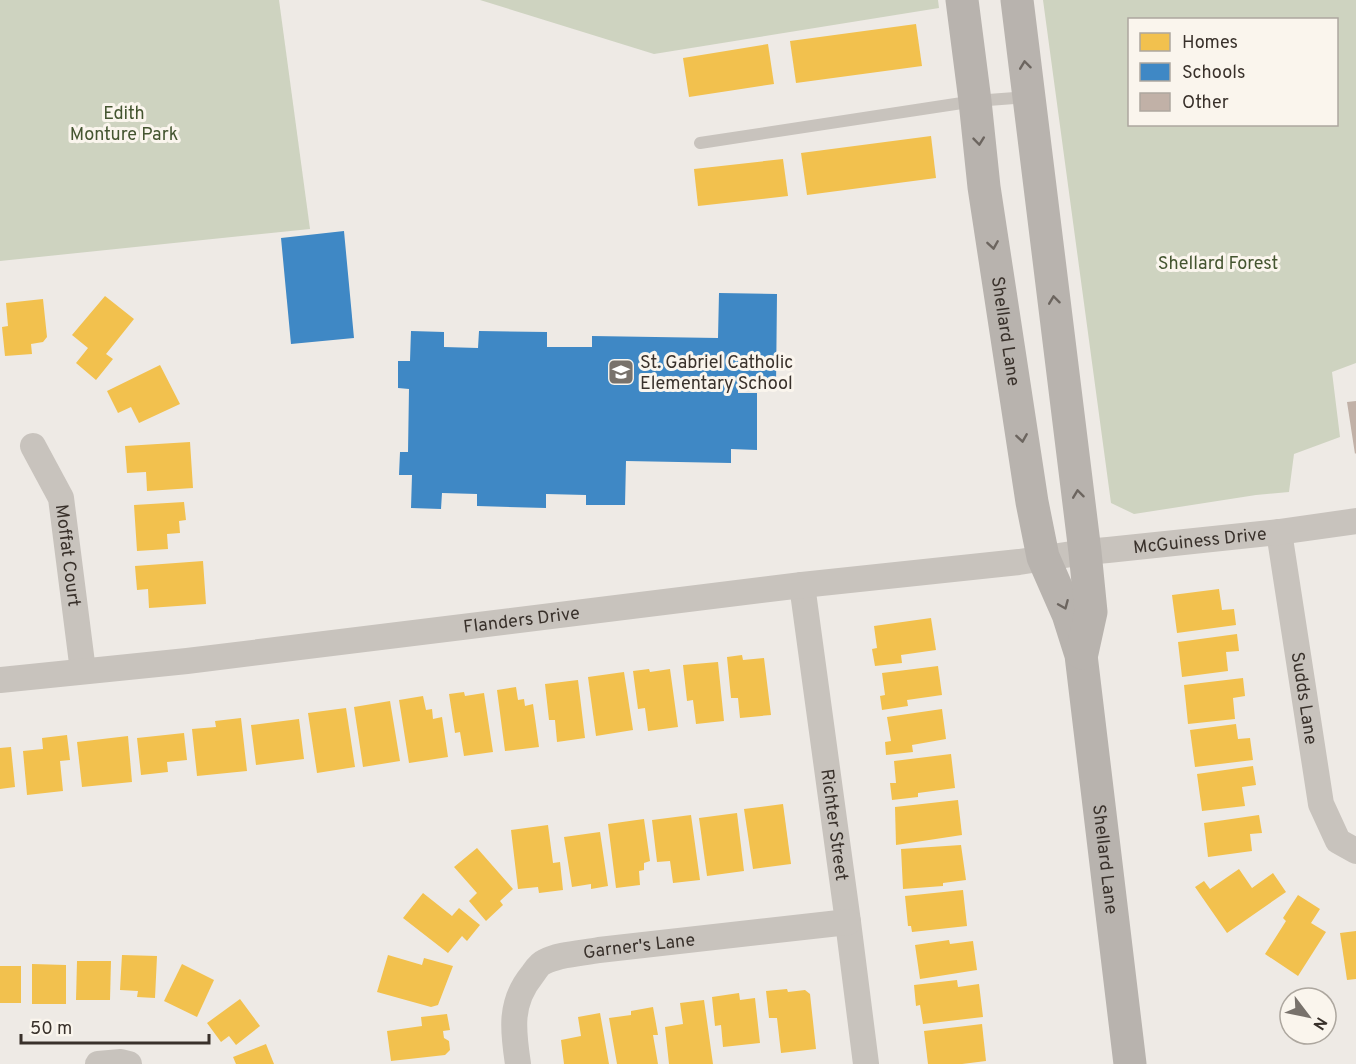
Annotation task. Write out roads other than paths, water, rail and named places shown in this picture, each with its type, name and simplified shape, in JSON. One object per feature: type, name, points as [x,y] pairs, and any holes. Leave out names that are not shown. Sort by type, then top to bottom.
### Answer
[{"type":"main road","name":"Shellard Lane","points":[[962,0],[984,187],[1032,502],[1043,557],[1068,614],[1081,655],[1130,1064]]},
{"type":"main road","name":"Shellard Lane","points":[[1017,0],[1091,612],[1081,655]]},
{"type":"street","name":"Moffat Court","points":[[33,447],[61,498],[83,671]]},
{"type":"street","name":"McGuiness Drive","points":[[1043,557],[1279,532],[1356,521]]},
{"type":"street","name":"Sudds Lane","points":[[1279,532],[1322,804],[1338,841],[1356,851]]},
{"type":"street","name":"Flanders Drive","points":[[0,680],[210,659],[802,585],[1019,562],[1043,557]]},
{"type":"street","name":"Richter Street","points":[[802,585],[866,1064]]},
{"type":"street","name":"Garner's Lane","points":[[518,1064],[513,1033],[515,1006],[523,986],[543,962],[567,955],[599,950],[848,922]]},
{"type":"street","points":[[98,1064],[121,1062],[129,1064]]},
{"type":"lane","points":[[700,143],[975,101],[1029,96]]},
{"type":"place","name":"St. Gabriel Catholic Elementary School","points":[[621,372]]},
{"type":"park label","name":"Edith Monture Park","points":[[124,123]]},
{"type":"park label","name":"Shellard Forest","points":[[1218,263]]}]
